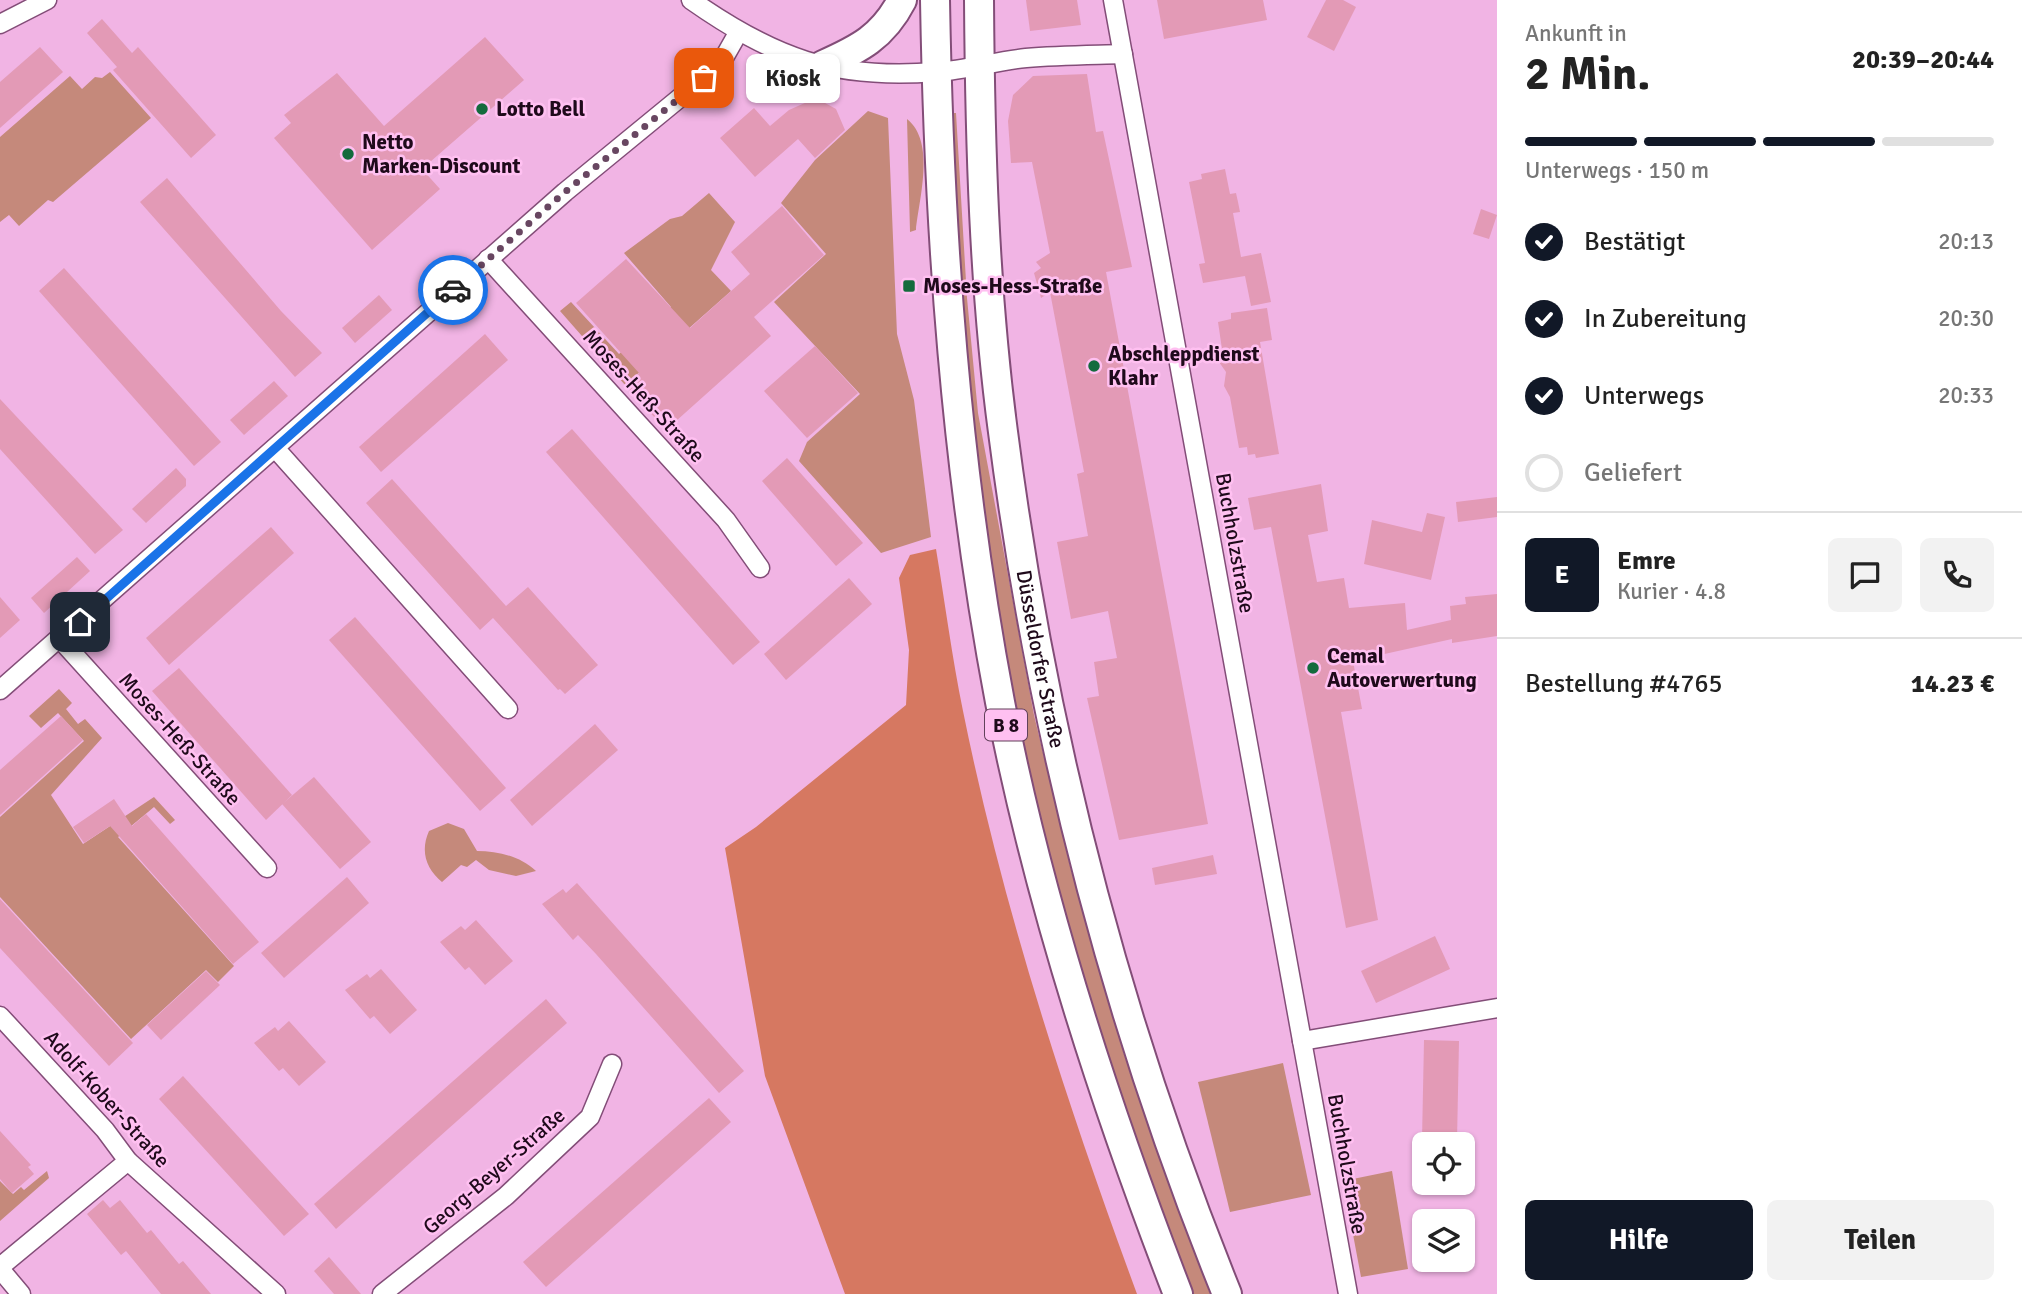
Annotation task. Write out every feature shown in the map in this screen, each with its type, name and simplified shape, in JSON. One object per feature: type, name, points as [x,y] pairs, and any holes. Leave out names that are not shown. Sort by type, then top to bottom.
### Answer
[{"type":"main road","points":[[823,65],[864,46],[893,18],[902,0]]},
{"type":"main road","name":"B 8","points":[[934,0],[947,299],[958,416],[975,549],[1001,704],[1037,860],[1083,1020],[1178,1294]]},
{"type":"main road","name":"Düsseldorfer Straße","points":[[979,0],[989,296],[1003,430],[1045,694],[1080,849],[1129,1020],[1203,1234],[1227,1294]]},
{"type":"street","points":[[0,24],[47,0]]},
{"type":"street","points":[[691,0],[738,33],[785,54],[823,65],[879,74],[936,72],[1027,58],[1123,54]]},
{"type":"street","name":"Buchholzstraße","points":[[1113,0],[1348,1294]]},
{"type":"street","points":[[0,690],[488,259],[721,63],[738,33]]},
{"type":"street","name":"Moses-Heß-Straße","points":[[488,259],[726,520],[760,568]]},
{"type":"street","points":[[275,448],[508,709]]},
{"type":"street","name":"Moses-Heß-Straße","points":[[60,639],[267,869]]},
{"type":"street","points":[[1302,1041],[1497,1008]]},
{"type":"street","name":"Adolf-Kober-Straße","points":[[0,1016],[106,1130],[128,1161],[276,1294]]},
{"type":"street","name":"Georg-Beyer-Straße","points":[[382,1294],[506,1196],[590,1117],[612,1064]]},
{"type":"street","points":[[21,1294],[0,1268],[128,1161]]},
{"type":"shaded area","points":[[110,72],[151,118],[53,202],[48,200],[19,226],[9,215],[0,222],[0,137],[70,76],[82,89],[95,77],[102,78]]},
{"type":"shaded area","points":[[868,111],[888,118],[897,334],[914,400],[931,537],[881,553],[799,461],[807,442],[860,394],[774,302],[826,254],[781,203],[815,160]]},
{"type":"shaded area","points":[[952,113],[956,113],[967,298],[978,413],[1034,715],[1071,870],[1124,1054],[1210,1294],[1193,1294],[1117,1083],[1053,868],[1019,723],[992,566],[970,407],[958,278]]},
{"type":"shaded area","points":[[907,119],[916,129],[921,142],[924,172],[916,230],[910,232]]},
{"type":"shaded area","points":[[709,193],[735,222],[711,270],[731,291],[625,385],[560,311],[571,302],[619,354],[671,307],[624,253],[670,219],[682,216]]},
{"type":"shaded area","points":[[936,549],[963,711],[997,859],[1062,1078],[1137,1294],[845,1294],[765,1076],[725,848],[756,827],[906,705],[909,650],[899,578],[910,555]]},
{"type":"shaded area","points":[[59,689],[72,703],[66,709],[78,724],[85,719],[102,738],[51,795],[83,844],[154,797],[175,820],[170,824],[154,807],[118,837],[234,966],[218,982],[206,970],[131,1039],[0,897],[0,817],[84,741],[58,713],[41,728],[29,716]]},
{"type":"shaded area","points":[[448,823],[464,829],[477,851],[508,855],[536,871],[516,876],[489,870],[476,860],[467,867],[461,865],[442,882],[428,865],[425,846],[429,831]]},
{"type":"shaded area","points":[[1283,1063],[1311,1195],[1230,1212],[1198,1082]]},
{"type":"shaded area","points":[[47,1171],[49,1178],[0,1221],[0,1181],[13,1194],[21,1187],[24,1190]]},
{"type":"shaded area","points":[[1392,1171],[1408,1269],[1361,1277],[1343,1181]]},
{"type":"building","points":[[1026,0],[1077,0],[1081,25],[1030,31]]},
{"type":"building","points":[[1157,0],[1263,0],[1267,20],[1164,39]]},
{"type":"building","points":[[1326,0],[1343,0],[1356,7],[1334,51],[1307,37]]},
{"type":"building","points":[[102,19],[132,53],[138,47],[216,135],[191,158],[113,70],[117,67],[87,33]]},
{"type":"building","points":[[485,37],[524,80],[422,169],[440,189],[372,250],[274,138],[291,123],[284,115],[337,73],[384,126]]},
{"type":"building","points":[[40,47],[63,72],[0,128],[0,82]]},
{"type":"building","points":[[1087,74],[1096,132],[1103,131],[1132,267],[1106,272],[1208,824],[1119,840],[1087,698],[1099,696],[1094,662],[1117,658],[1108,611],[1071,619],[1057,542],[1088,536],[1077,474],[1084,472],[1050,292],[1041,298],[1034,273],[1041,268],[1036,262],[1050,253],[1032,162],[1011,163],[1008,121],[1013,95],[1033,76]]},
{"type":"building","points":[[816,98],[836,109],[845,130],[815,158],[798,139],[755,177],[720,138],[754,108],[770,126],[789,110]]},
{"type":"building","points":[[1225,169],[1230,194],[1236,193],[1240,212],[1233,213],[1241,257],[1261,253],[1271,302],[1251,306],[1245,276],[1203,283],[1199,264],[1205,263],[1189,182],[1202,179],[1201,174]]},
{"type":"building","points":[[167,178],[281,311],[322,353],[295,377],[140,202]]},
{"type":"building","points":[[782,206],[824,255],[754,317],[771,336],[666,430],[625,385],[639,373],[576,303],[626,259],[690,328],[750,274],[731,252]]},
{"type":"building","points":[[1481,209],[1497,215],[1489,239],[1473,234]]},
{"type":"building","points":[[64,268],[221,442],[194,466],[39,291]]},
{"type":"building","points":[[379,295],[392,310],[355,343],[342,328]]},
{"type":"building","points":[[1267,308],[1272,340],[1260,342],[1279,454],[1256,458],[1255,454],[1248,455],[1247,447],[1239,448],[1230,397],[1224,386],[1226,372],[1219,362],[1222,349],[1218,322],[1231,319],[1231,313]]},
{"type":"building","points":[[485,334],[508,360],[381,472],[359,447]]},
{"type":"building","points":[[815,346],[858,393],[807,438],[764,391]]},
{"type":"building","points":[[274,381],[288,396],[244,435],[230,420]]},
{"type":"building","points":[[0,399],[123,530],[95,554],[0,449]]},
{"type":"building","points":[[572,429],[760,642],[733,665],[546,452]]},
{"type":"building","points":[[787,458],[863,543],[836,566],[762,481]]},
{"type":"building","points":[[176,468],[186,479],[186,486],[146,523],[132,509]]},
{"type":"building","points":[[392,479],[506,606],[528,587],[598,665],[565,694],[558,690],[493,618],[480,630],[366,503]]},
{"type":"building","points":[[1321,484],[1328,531],[1308,535],[1317,582],[1344,578],[1349,608],[1405,603],[1407,630],[1451,620],[1450,606],[1466,604],[1465,597],[1497,594],[1497,636],[1452,643],[1452,639],[1353,661],[1362,709],[1341,712],[1378,920],[1346,928],[1271,527],[1254,530],[1248,498]]},
{"type":"building","points":[[1497,497],[1497,517],[1458,522],[1456,502]]},
{"type":"building","points":[[1427,513],[1445,517],[1431,580],[1364,564],[1372,520],[1422,532]]},
{"type":"building","points":[[271,527],[294,553],[169,665],[146,638]]},
{"type":"building","points":[[77,557],[90,571],[44,613],[31,598]]},
{"type":"building","points":[[849,578],[872,604],[786,680],[764,654]]},
{"type":"building","points":[[0,597],[20,620],[0,638]]},
{"type":"building","points":[[355,617],[506,788],[480,811],[329,640]]},
{"type":"building","points":[[179,668],[292,795],[266,820],[152,691]]},
{"type":"building","points":[[61,716],[83,740],[0,815],[0,770]]},
{"type":"building","points":[[595,724],[618,750],[532,826],[510,800]]},
{"type":"building","points":[[314,777],[371,842],[340,869],[282,804]]},
{"type":"building","points":[[114,799],[132,826],[146,814],[259,942],[233,964],[110,826],[84,843],[73,827]]},
{"type":"building","points":[[1213,855],[1217,874],[1155,885],[1152,868]]},
{"type":"building","points":[[347,877],[369,903],[284,978],[261,953]]},
{"type":"building","points":[[577,883],[744,1071],[719,1093],[596,954],[578,935],[573,940],[542,904],[563,889],[566,893]]},
{"type":"building","points":[[0,899],[133,1043],[109,1066],[0,948]]},
{"type":"building","points":[[476,920],[513,961],[485,985],[469,967],[465,970],[440,942],[461,926],[465,930]]},
{"type":"building","points":[[1435,936],[1450,969],[1376,1003],[1361,971]]},
{"type":"building","points":[[381,969],[417,1010],[390,1034],[374,1016],[370,1019],[345,990],[367,974],[370,978]]},
{"type":"building","points":[[206,971],[220,985],[161,1040],[147,1025]]},
{"type":"building","points":[[546,999],[567,1023],[336,1229],[314,1204]]},
{"type":"building","points":[[289,1021],[326,1062],[299,1086],[283,1068],[279,1071],[254,1043],[275,1027],[278,1031]]},
{"type":"building","points":[[1424,1040],[1459,1041],[1457,1132],[1422,1132]]},
{"type":"building","points":[[183,1076],[309,1214],[284,1236],[159,1099]]},
{"type":"building","points":[[709,1098],[731,1122],[546,1287],[523,1262]]},
{"type":"building","points":[[0,1131],[31,1165],[28,1167],[34,1174],[12,1193],[0,1179]]},
{"type":"building","points":[[103,1200],[110,1208],[120,1200],[147,1233],[151,1230],[179,1264],[183,1261],[211,1294],[161,1294],[126,1251],[121,1255],[87,1214]]},
{"type":"building","points":[[329,1257],[361,1294],[334,1294],[314,1271]]},
{"type":"way so far","points":[[453,290],[565,192],[704,78]]},
{"type":"place","name":"Kiosk","points":[[704,78]]},
{"type":"place","name":"Lotto Bell","points":[[482,109]]},
{"type":"place","name":"Netto Marken-Discount","points":[[348,154]]},
{"type":"place","name":"Moses-Hess-Straße","points":[[909,286]]},
{"type":"place","name":"Abschleppdienst Klahr","points":[[1094,366]]},
{"type":"place","name":"Cemal Autoverwertung","points":[[1313,668]]},
{"type":"route","points":[[80,622],[453,290]]}]
